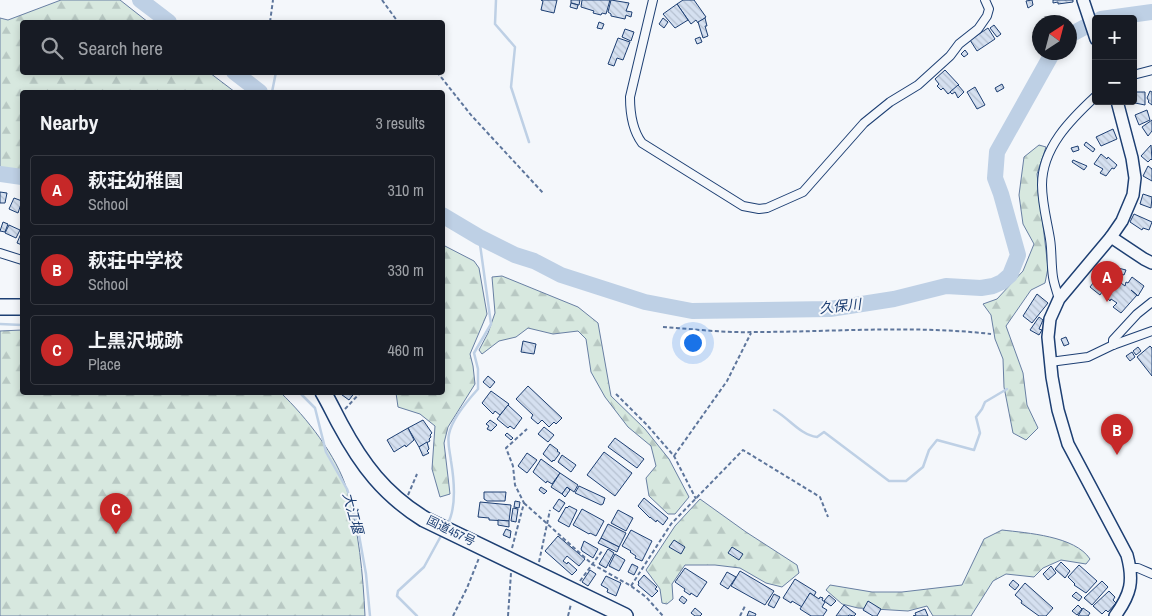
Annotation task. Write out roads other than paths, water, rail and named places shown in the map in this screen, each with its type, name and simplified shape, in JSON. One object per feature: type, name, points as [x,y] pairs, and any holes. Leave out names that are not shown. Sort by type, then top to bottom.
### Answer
[{"type":"highway","points":[[0,307],[20,307]]},
{"type":"highway","name":"国道457号","points":[[325,395],[358,455],[380,485],[404,506],[424,519],[625,616]]},
{"type":"street","points":[[653,0],[630,97],[630,108],[637,136],[642,143],[743,206],[759,209],[775,206],[803,192],[864,123],[890,102],[918,85],[950,56],[959,44],[978,29],[987,16],[989,9],[985,0]]},
{"type":"street","points":[[1084,4],[1092,27]]},
{"type":"street","points":[[1137,74],[1152,70]]},
{"type":"street","points":[[1059,299],[1053,277],[1042,187],[1043,169],[1056,139],[1092,100]]},
{"type":"street","points":[[1115,616],[1130,591],[1132,579],[1130,568],[1126,555],[1068,444],[1058,410],[1048,337],[1050,318],[1059,299],[1110,237],[1129,206],[1133,195],[1135,178],[1117,105]]},
{"type":"street","points":[[1110,237],[1152,263]]},
{"type":"street","points":[[0,253],[20,259]]},
{"type":"street","points":[[1112,345],[1113,340],[1137,314],[1152,302]]},
{"type":"street","points":[[1050,362],[1088,357],[1112,345],[1152,331]]},
{"type":"street","points":[[1130,568],[1138,568],[1152,574]]},
{"type":"waterway","name":"久保川","points":[[140,0],[166,20]]},
{"type":"waterway","points":[[496,0],[495,24],[515,47],[511,87],[529,142]]},
{"type":"waterway","name":"久保川","points":[[1130,15],[1152,12]]},
{"type":"waterway","name":"久保川","points":[[1077,31],[1092,23]]},
{"type":"waterway","name":"久保川","points":[[445,217],[479,237],[561,275],[645,302],[692,311],[830,309],[894,299],[946,286],[981,288],[993,286],[1002,282],[1010,275],[1018,255],[995,178],[997,152],[1049,60]]},
{"type":"waterway","name":"久保川","points":[[238,75],[257,90]]},
{"type":"waterway","points":[[272,90],[275,75]]},
{"type":"waterway","points":[[0,174],[20,177]]},
{"type":"waterway","points":[[447,525],[452,510],[454,493],[448,444],[449,434],[457,416],[478,389],[478,369],[474,353],[491,324],[479,237]]},
{"type":"waterway","name":"大江堰","points":[[0,324],[20,325]]},
{"type":"waterway","points":[[774,410],[811,436],[817,437],[824,432],[889,481],[906,481],[923,467],[929,450],[937,440],[974,450],[980,433],[976,417],[985,402],[1007,389]]},
{"type":"waterway","name":"大江堰","points":[[302,395],[315,408],[326,452],[347,489],[355,513],[366,574],[370,616]]},
{"type":"waterway","points":[[417,616],[397,596],[398,591],[424,567],[442,534]]},
{"type":"place","name":"萩荘幼稚園","points":[[1107,302]]},
{"type":"place","name":"萩荘中学校","points":[[1117,455]]},
{"type":"place","name":"上黒沢城跡","points":[[116,534]]}]
